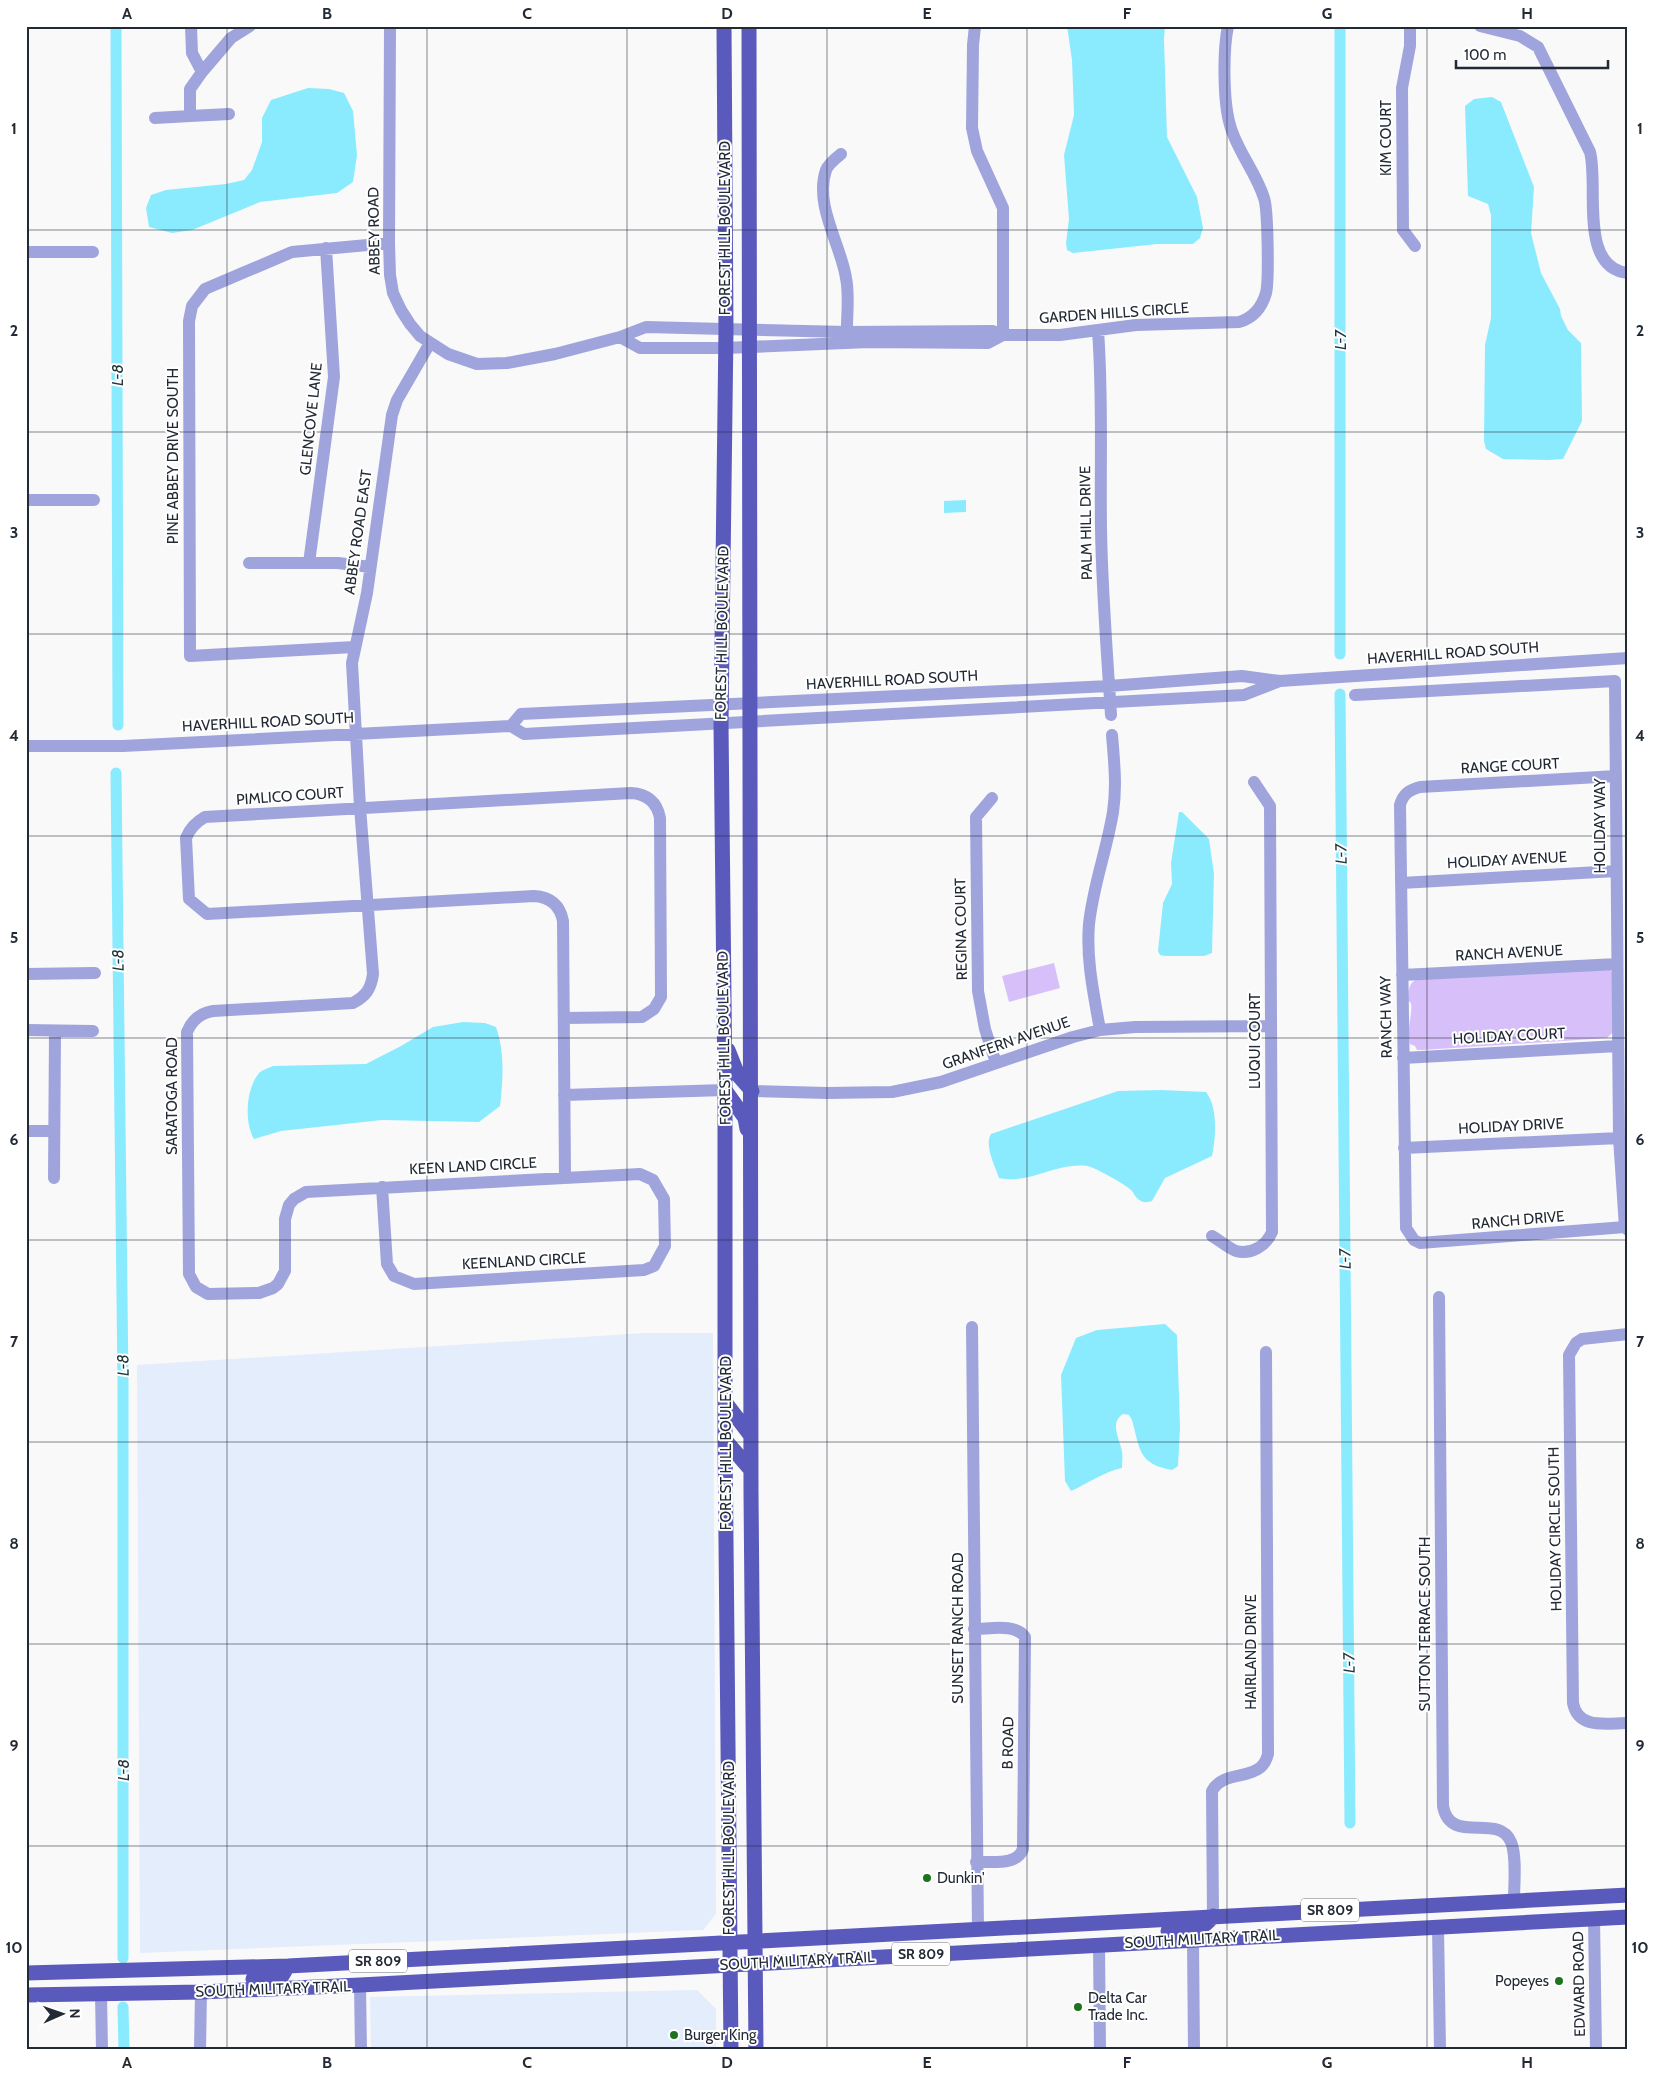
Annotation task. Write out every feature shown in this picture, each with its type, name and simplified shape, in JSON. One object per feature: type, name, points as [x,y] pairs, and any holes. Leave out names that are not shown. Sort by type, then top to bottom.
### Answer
[{"type":"main road","name":"FOREST HILL BOULEVARD","points":[[724,26],[726,329],[721,724],[731,2050]]},
{"type":"main road","name":"FOREST HILL BOULEVARD","points":[[750,26],[751,1470],[756,2050]]},
{"type":"main road","points":[[724,1032],[730,1058],[738,1075],[752,1091]]},
{"type":"main road","points":[[725,1090],[745,1118],[752,1148]]},
{"type":"main road","points":[[725,1402],[751,1436]]},
{"type":"main road","points":[[725,1440],[751,1470]]},
{"type":"main road","points":[[727,1629],[753,1663]]},
{"type":"main road","name":"SOUTH MILITARY TRAIL","points":[[26,1973],[288,1966],[1628,1895]]},
{"type":"main road","points":[[1498,1923],[1505,1916],[1517,1913],[1581,1909],[1593,1897]]},
{"type":"main road","points":[[1594,1918],[1598,1910],[1607,1904],[1628,1902]]},
{"type":"main road","points":[[1329,1933],[1334,1924],[1344,1919],[1431,1914],[1442,1904]]},
{"type":"main road","points":[[1106,1944],[1146,1933],[1195,1929],[1208,1924],[1213,1916]]},
{"type":"main road","name":"SOUTH MILITARY TRAIL","points":[[26,1995],[200,1992],[360,1985],[1628,1916]]},
{"type":"main road","points":[[305,1987],[310,1978],[321,1973],[427,1968],[452,1957]]},
{"type":"main road","points":[[159,1993],[175,1984],[273,1978],[282,1976],[288,1966]]},
{"type":"street","points":[[191,26],[192,53],[202,72]]},
{"type":"street","points":[[190,116],[190,89],[229,32],[250,26]]},
{"type":"street","name":"ABBEY ROAD","points":[[390,26],[390,275],[393,293],[401,310],[410,324],[430,343],[448,354],[463,360],[492,365],[555,354],[620,337],[646,327],[726,329]]},
{"type":"street","points":[[975,26],[972,128],[977,151],[1003,208],[1003,336]]},
{"type":"street","name":"GARDEN HILLS CIRCLE","points":[[725,348],[847,337],[993,331],[1003,336],[1060,336],[1136,325],[1239,322],[1247,320],[1260,307],[1266,292],[1266,208],[1262,193],[1229,125],[1226,103],[1225,39],[1228,26]]},
{"type":"street","name":"KIM COURT","points":[[1410,26],[1410,46],[1402,88],[1403,230],[1416,246]]},
{"type":"street","points":[[1480,26],[1527,39],[1542,53],[1592,159],[1595,236],[1598,250],[1611,266],[1628,273]]},
{"type":"street","points":[[155,118],[229,114]]},
{"type":"street","points":[[841,154],[826,169],[824,187],[826,214],[846,275],[848,298],[847,337]]},
{"type":"street","name":"PINE ABBEY DRIVE SOUTH","points":[[354,647],[190,656],[189,321],[192,306],[199,294],[211,285],[292,252],[389,243]]},
{"type":"street","name":"GLENCOVE LANE","points":[[309,563],[334,377],[326,248]]},
{"type":"street","points":[[26,252],[93,252]]},
{"type":"street","name":"GARDEN HILLS CIRCLE","points":[[726,329],[749,329],[847,337]]},
{"type":"street","name":"PALM HILL DRIVE","points":[[1098,331],[1101,377],[1103,613],[1108,648],[1111,715]]},
{"type":"street","points":[[620,337],[640,348],[725,348]]},
{"type":"street","name":"ABBEY ROAD EAST","points":[[356,734],[352,663],[366,593],[392,415],[397,400],[430,343]]},
{"type":"street","points":[[26,500],[94,500]]},
{"type":"street","points":[[249,563],[338,563],[370,567]]},
{"type":"street","name":"HAVERHILL ROAD SOUTH","points":[[511,726],[521,714],[1109,686],[1242,676],[1280,681],[1628,658]]},
{"type":"street","name":"HAVERHILL ROAD SOUTH","points":[[26,746],[123,746],[511,726],[524,734],[750,723],[1110,701],[1244,695],[1280,681]]},
{"type":"street","name":"HOLIDAY WAY","points":[[1355,695],[1615,681],[1619,1138],[1626,1229]]},
{"type":"street","name":"SARATOGA ROAD","points":[[356,734],[373,974],[371,987],[364,997],[353,1003],[213,1011],[200,1015],[190,1025],[188,1032],[187,1069],[188,1258],[189,1274],[192,1281],[202,1291],[215,1295],[259,1293],[273,1288],[278,1284],[285,1272],[285,1219],[286,1212],[294,1199],[306,1192],[382,1188]]},
{"type":"street","points":[[1100,1030],[1088,946],[1090,923],[1113,810],[1115,784],[1112,735]]},
{"type":"street","name":"RANGE COURT","points":[[1407,793],[1420,788],[1616,776]]},
{"type":"street","name":"LUQUI COURT","points":[[1212,1236],[1237,1251],[1251,1250],[1264,1245],[1272,1232],[1270,806],[1254,782]]},
{"type":"street","name":"PIMLICO COURT","points":[[564,1018],[635,1018],[648,1014],[658,1004],[662,990],[660,818],[656,805],[645,796],[631,793],[206,817],[199,820],[189,831],[186,838],[189,900],[207,914],[534,896],[548,899],[559,908],[564,921],[564,1018],[564,1095],[565,1178]]},
{"type":"street","name":"RANCH WAY","points":[[1407,793],[1400,805],[1404,1148],[1406,1228],[1414,1240]]},
{"type":"street","name":"REGINA COURT","points":[[992,798],[976,817],[978,991],[985,1029],[996,1063]]},
{"type":"street","name":"HOLIDAY AVENUE","points":[[1401,882],[1616,871]]},
{"type":"street","name":"RANCH AVENUE","points":[[1402,975],[1617,964]]},
{"type":"street","points":[[26,974],[95,973]]},
{"type":"street","name":"GRANFERN AVENUE","points":[[752,1091],[892,1092],[941,1082],[1072,1037],[1100,1030],[1135,1027],[1272,1026]]},
{"type":"street","points":[[26,1030],[93,1031]]},
{"type":"street","points":[[54,1178],[55,1031]]},
{"type":"street","name":"HOLIDAY COURT","points":[[1403,1058],[1618,1046]]},
{"type":"street","points":[[564,1095],[725,1090]]},
{"type":"street","points":[[26,1131],[54,1131]]},
{"type":"street","name":"HOLIDAY DRIVE","points":[[1404,1148],[1619,1138]]},
{"type":"street","name":"KEEN LAND CIRCLE","points":[[382,1188],[640,1174],[653,1180]]},
{"type":"street","name":"KEENLAND CIRCLE","points":[[382,1188],[387,1264],[394,1276],[414,1284],[644,1270],[654,1266],[665,1246],[664,1199],[653,1180]]},
{"type":"street","name":"RANCH DRIVE","points":[[1414,1240],[1427,1244],[1626,1229]]},
{"type":"street","name":"SUTTON TERRACE SOUTH","points":[[1439,1298],[1443,1806],[1447,1820],[1459,1827],[1493,1829],[1507,1835],[1513,1847],[1514,1900]]},
{"type":"street","name":"SUNSET RANCH ROAD","points":[[972,1327],[978,1930]]},
{"type":"street","name":"HOLIDAY CIRCLE SOUTH","points":[[1628,1334],[1582,1339],[1571,1348],[1569,1365],[1573,1703],[1577,1716],[1589,1723],[1628,1723]]},
{"type":"street","name":"HAIRLAND DRIVE","points":[[1213,1916],[1212,1791],[1221,1780],[1257,1772],[1262,1767],[1268,1754],[1266,1352]]},
{"type":"street","name":"B ROAD","points":[[974,1629],[1014,1629],[1021,1631],[1025,1637],[1023,1849],[1021,1856],[1015,1860],[976,1862]]},
{"type":"street","name":"EDWARD ROAD","points":[[1594,1918],[1596,2050]]},
{"type":"street","points":[[1438,1927],[1440,2050]]},
{"type":"street","points":[[1193,1940],[1194,2050]]},
{"type":"street","points":[[1100,2050],[1106,1944]]},
{"type":"street","points":[[360,1985],[361,2050]]},
{"type":"street","points":[[200,1992],[200,2050]]},
{"type":"street","points":[[101,1994],[102,2050]]},
{"type":"shaded area","points":[[1054,963],[1060,988],[1009,1002],[1002,976]]},
{"type":"shaded area","points":[[1609,969],[1612,972],[1612,1033],[1607,1038],[1422,1050],[1417,1050],[1415,1046],[1410,1044],[1411,1003],[1408,1001],[1408,992],[1412,983],[1417,979]]},
{"type":"shaded area","points":[[645,1333],[713,1333],[716,1914],[703,1930],[140,1953],[137,1365]]},
{"type":"shaded area","points":[[697,1990],[716,2009],[716,2050],[371,2050],[370,1997]]},
{"type":"water","points":[[1067,26],[1165,26],[1167,137],[1197,197],[1203,228],[1200,238],[1193,244],[1157,244],[1073,253],[1067,250],[1069,219],[1064,155],[1074,115],[1072,60]]},
{"type":"water","points":[[308,88],[329,89],[344,93],[353,111],[357,155],[353,182],[337,193],[260,202],[192,230],[172,233],[149,227],[146,208],[151,195],[166,190],[226,184],[244,180],[252,170],[262,142],[262,118],[271,100]]},
{"type":"water","points":[[1492,97],[1501,102],[1534,187],[1531,233],[1541,273],[1560,309],[1561,316],[1568,330],[1581,343],[1582,421],[1563,459],[1503,459],[1486,449],[1484,441],[1485,345],[1491,318],[1491,215],[1488,204],[1468,196],[1465,106],[1474,99]]},
{"type":"water","points":[[966,500],[966,512],[944,513],[944,501]]},
{"type":"water","points":[[1179,812],[1182,812],[1209,839],[1214,874],[1212,953],[1204,956],[1165,956],[1160,955],[1158,951],[1163,903],[1172,884],[1171,863]]},
{"type":"water","points":[[463,1022],[485,1023],[496,1027],[501,1046],[502,1077],[500,1106],[479,1122],[382,1120],[281,1131],[254,1139],[249,1124],[249,1096],[255,1080],[262,1071],[273,1066],[366,1064],[433,1027]]},
{"type":"water","points":[[1118,1091],[1206,1092],[1213,1106],[1214,1140],[1212,1156],[1165,1178],[1152,1201],[1141,1201],[1123,1184],[1087,1166],[1065,1167],[1021,1179],[999,1178],[989,1150],[991,1134]]},
{"type":"water","points":[[1165,1324],[1177,1335],[1180,1428],[1178,1466],[1172,1470],[1153,1464],[1147,1459],[1139,1447],[1132,1420],[1129,1415],[1123,1414],[1119,1418],[1116,1427],[1121,1447],[1122,1468],[1102,1475],[1071,1491],[1065,1481],[1061,1375],[1076,1338],[1097,1330]]},
{"type":"waterway","name":"L-8","points":[[116,26],[118,725]]},
{"type":"waterway","name":"L-7","points":[[1340,26],[1340,654]]},
{"type":"waterway","name":"L-7","points":[[1340,694],[1350,1823]]},
{"type":"waterway","name":"L-8","points":[[116,773],[123,1383],[123,1958]]},
{"type":"waterway","name":"L-8","points":[[123,2007],[124,2050]]},
{"type":"place","name":"Dunkin'","points":[[927,1878]]},
{"type":"place","name":"Popeyes","points":[[1559,1981]]},
{"type":"place","name":"Delta Car Trade Inc.","points":[[1078,2007]]},
{"type":"place","name":"Burger King","points":[[674,2035]]}]
